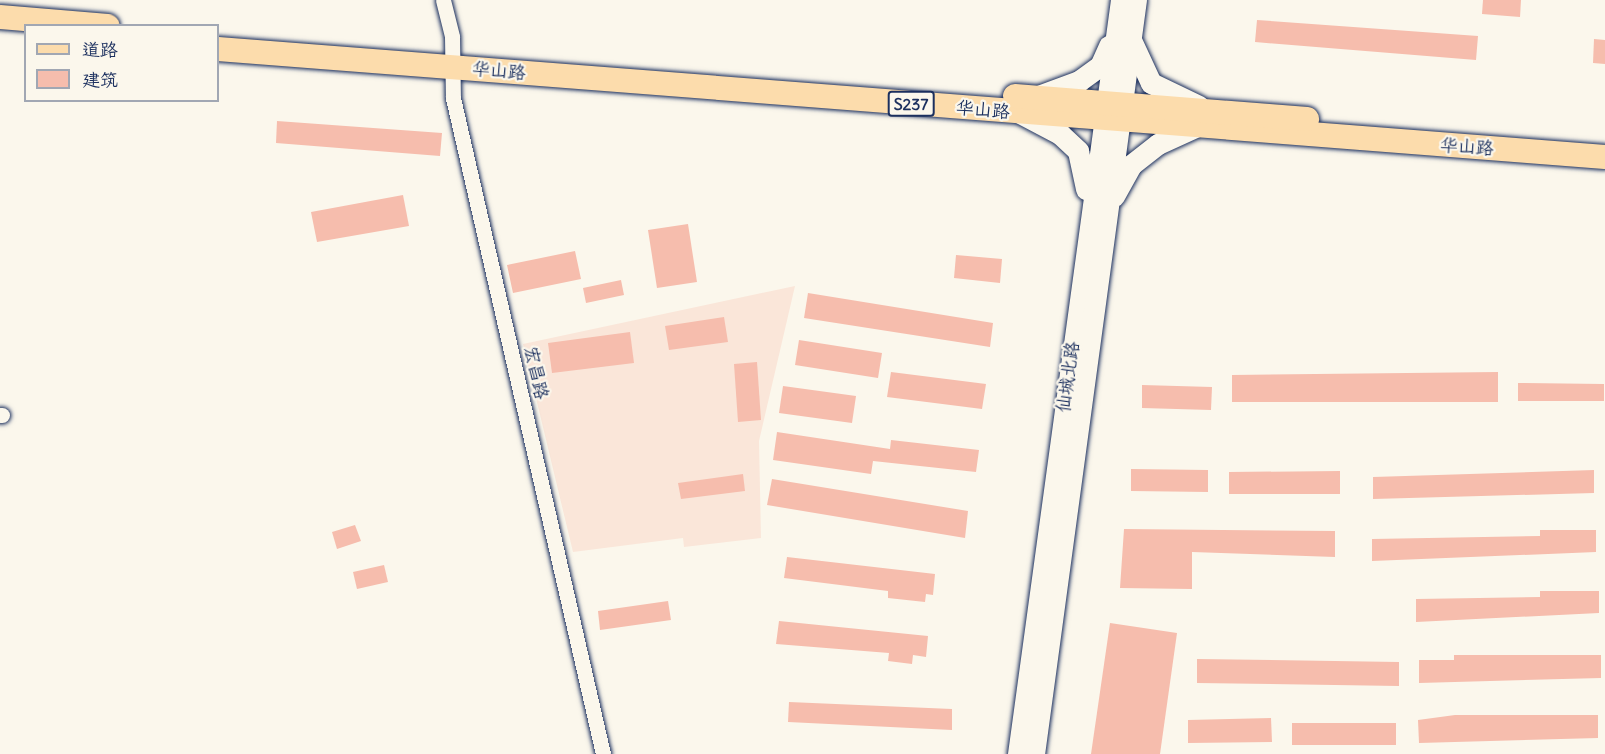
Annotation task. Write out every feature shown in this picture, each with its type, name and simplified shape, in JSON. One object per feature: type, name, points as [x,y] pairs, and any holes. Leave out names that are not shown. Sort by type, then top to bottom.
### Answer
[{"type":"main road","name":"仙城北路","points":[[1121,0],[1124,32]]},
{"type":"main road","name":"仙城北路","points":[[1018,754],[1086,243],[1112,112],[1124,32],[1136,0]]},
{"type":"main road","points":[[0,17],[84,24]]},
{"type":"main road","points":[[0,32],[24,34]]},
{"type":"main road","points":[[1086,243],[1086,174],[1078,152],[1025,105],[1061,89],[1100,66],[1124,32],[1151,83],[1214,112]]},
{"type":"main road","name":"S237","points":[[219,34],[452,59],[1112,112],[1214,112],[1605,142]]},
{"type":"main road","name":"华山路","points":[[219,49],[452,59]]},
{"type":"main road","name":"华山路","points":[[1112,112],[1195,127],[1605,157]]},
{"type":"main road","name":"仙城北路","points":[[1034,754],[1108,207],[1112,112]]},
{"type":"main road","points":[[1108,207],[1131,165],[1158,144],[1195,127]]},
{"type":"street","name":"宏昌路","points":[[443,0],[452,59],[453,99],[603,754]]},
{"type":"shaded area","points":[[795,286],[759,441],[761,538],[684,547],[683,538],[573,552],[523,344]]},
{"type":"building","points":[[1483,0],[1521,0],[1520,17],[1482,14]]},
{"type":"building","points":[[1257,20],[1478,36],[1476,60],[1255,42]]},
{"type":"building","points":[[1594,39],[1605,40],[1605,64],[1593,63]]},
{"type":"building","points":[[277,121],[442,133],[440,156],[276,143]]},
{"type":"building","points":[[403,195],[409,226],[317,242],[311,212]]},
{"type":"building","points":[[688,224],[697,282],[657,288],[648,230]]},
{"type":"building","points":[[575,251],[581,279],[513,293],[507,265]]},
{"type":"building","points":[[956,255],[1002,259],[1000,283],[954,278]]},
{"type":"building","points":[[621,280],[624,295],[586,303],[583,288]]},
{"type":"building","points":[[808,293],[993,323],[990,347],[804,318]]},
{"type":"building","points":[[724,317],[728,342],[669,350],[665,326]]},
{"type":"building","points":[[630,332],[634,363],[552,373],[548,343]]},
{"type":"building","points":[[799,340],[882,353],[878,378],[795,365]]},
{"type":"building","points":[[757,362],[761,420],[738,422],[734,364]]},
{"type":"building","points":[[891,372],[986,384],[982,409],[887,397]]},
{"type":"building","points":[[1498,372],[1498,402],[1232,402],[1232,375]]},
{"type":"building","points":[[1518,383],[1604,384],[1604,401],[1518,401]]},
{"type":"building","points":[[1142,385],[1212,387],[1211,410],[1142,408]]},
{"type":"building","points":[[783,386],[856,396],[852,423],[779,413]]},
{"type":"building","points":[[777,432],[890,449],[891,440],[979,450],[976,472],[873,461],[871,474],[773,460]]},
{"type":"building","points":[[1131,469],[1208,470],[1208,492],[1131,491]]},
{"type":"building","points":[[1594,470],[1594,493],[1373,499],[1373,477]]},
{"type":"building","points":[[1340,471],[1340,494],[1229,494],[1229,472]]},
{"type":"building","points":[[743,474],[745,491],[681,499],[678,483]]},
{"type":"building","points":[[772,479],[968,511],[965,538],[767,505]]},
{"type":"building","points":[[355,525],[361,541],[337,549],[332,532]]},
{"type":"building","points":[[1124,529],[1335,531],[1335,557],[1192,552],[1192,589],[1120,588]]},
{"type":"building","points":[[1540,530],[1596,530],[1596,552],[1372,561],[1372,539],[1540,536]]},
{"type":"building","points":[[787,557],[935,574],[933,595],[926,594],[925,602],[888,598],[888,591],[784,578]]},
{"type":"building","points":[[384,565],[388,582],[357,589],[353,572]]},
{"type":"building","points":[[1540,591],[1599,591],[1599,613],[1416,622],[1416,599],[1540,597]]},
{"type":"building","points":[[668,601],[671,620],[600,630],[598,611]]},
{"type":"building","points":[[779,621],[928,636],[926,657],[913,655],[912,664],[888,661],[889,653],[776,644]]},
{"type":"building","points":[[1110,623],[1177,633],[1160,754],[1091,754]]},
{"type":"building","points":[[1454,655],[1601,655],[1601,678],[1419,683],[1419,660],[1454,660]]},
{"type":"building","points":[[1197,659],[1399,662],[1399,686],[1197,683]]},
{"type":"building","points":[[789,702],[952,709],[952,730],[788,722]]},
{"type":"building","points":[[1455,715],[1598,715],[1598,738],[1419,743],[1418,720]]},
{"type":"building","points":[[1271,718],[1272,742],[1188,743],[1188,720]]},
{"type":"building","points":[[1292,723],[1396,723],[1396,745],[1292,745]]}]
